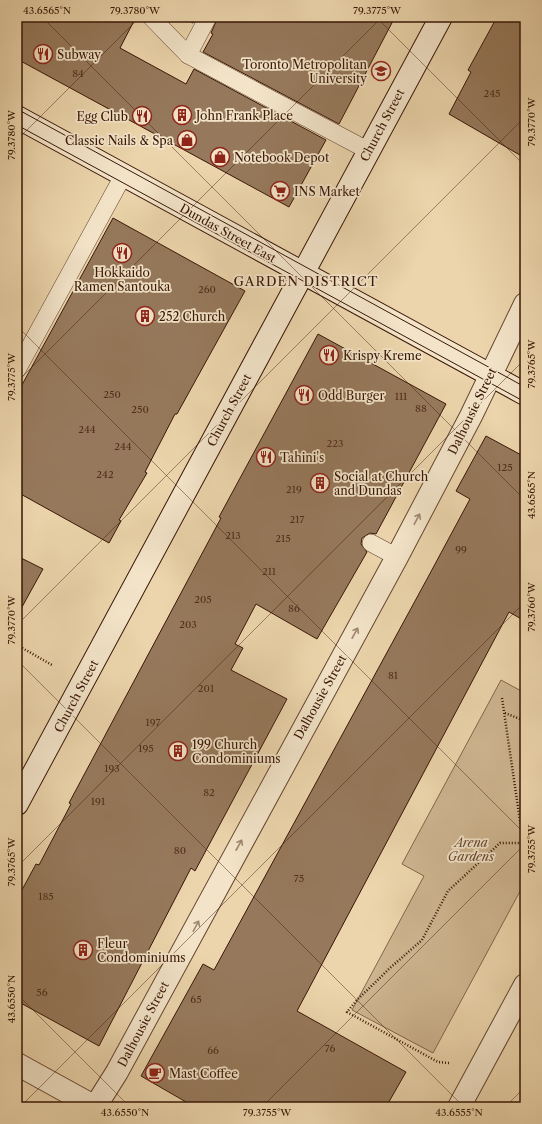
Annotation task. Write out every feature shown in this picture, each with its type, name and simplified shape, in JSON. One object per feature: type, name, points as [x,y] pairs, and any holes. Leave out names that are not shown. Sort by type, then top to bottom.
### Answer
[{"type":"main road","name":"Church Street","points":[[17,804],[441,17]]},
{"type":"main road","name":"Dundas Street East","points":[[17,117],[525,394]]},
{"type":"main road","name":"Dalhousie Street","points":[[95,1107],[117,1072],[397,557],[471,416],[525,304]]},
{"type":"main road","points":[[459,1107],[525,985]]},
{"type":"main road","points":[[17,1064],[95,1107]]},
{"type":"lane","points":[[151,17],[188,55],[270,93],[369,151]]},
{"type":"lane","points":[[188,55],[208,17]]},
{"type":"lane","points":[[17,370],[123,176]]},
{"type":"lane","points":[[372,543],[397,557]]},
{"type":"path","points":[[17,645],[52,665]]},
{"type":"path","points":[[502,698],[525,856]]},
{"type":"path","points":[[504,713],[525,721]]},
{"type":"path","points":[[449,1063],[438,1062],[347,1012],[385,972],[422,940],[448,891],[473,865],[500,843],[523,842]]},
{"type":"green space","name":"Arena Gardens","points":[[501,680],[525,693],[525,882],[433,1053],[352,1010],[424,876],[402,864]]},
{"type":"building","name":"John Frank Place","points":[[17,17],[136,17],[120,48],[186,84],[194,69],[326,140],[289,207],[17,59]]},
{"type":"building","points":[[182,17],[197,17],[193,23]]},
{"type":"building","points":[[218,17],[395,17],[339,124],[203,52],[213,34],[211,33]]},
{"type":"building","points":[[497,17],[525,17],[525,158],[449,114],[471,72],[468,70]]},
{"type":"building","points":[[113,218],[245,291],[177,414],[175,414],[145,472],[147,473],[119,520],[121,521],[109,543],[17,492],[17,394]]},
{"type":"building","points":[[318,334],[446,404],[376,534],[370,533],[362,538],[361,544],[367,552],[317,639],[256,604],[235,644],[243,648],[231,670],[287,699],[195,871],[191,868],[99,1046],[17,1001],[17,899],[36,864],[39,865],[71,804],[69,803],[221,518],[219,517]]},
{"type":"building","points":[[486,436],[525,457],[525,621],[509,612],[297,1011],[406,1072],[386,1107],[193,1106],[141,1076],[203,964],[214,970],[427,579],[470,499],[456,491]]},
{"type":"building","points":[[17,556],[43,569],[17,616]]},
{"type":"tram line","points":[[17,109],[525,387]]},
{"type":"tram line","points":[[17,125],[525,402]]},
{"type":"place","name":"Subway","points":[[43,54]]},
{"type":"place","name":"Toronto Metropolitan University","points":[[381,71]]},
{"type":"place","name":"John Frank Place","points":[[182,115]]},
{"type":"place","name":"Egg Club","points":[[142,116]]},
{"type":"place","name":"Classic Nails & Spa","points":[[187,140]]},
{"type":"place","name":"Notebook Depot","points":[[220,157]]},
{"type":"place","name":"INS Market","points":[[280,191]]},
{"type":"place","name":"Hokkaido Ramen Santouka","points":[[122,253]]},
{"type":"place","name":"252 Church","points":[[145,316]]},
{"type":"place","name":"Krispy Kreme","points":[[329,355]]},
{"type":"place","name":"Odd Burger","points":[[304,395]]},
{"type":"place","name":"Tahini's","points":[[266,457]]},
{"type":"place","name":"Social at Church and Dundas","points":[[320,483]]},
{"type":"place","name":"199 Church Condominiums","points":[[178,751]]},
{"type":"place","name":"Fleur Condominiums","points":[[83,950]]},
{"type":"place","name":"Mast Coffee","points":[[155,1073]]},
{"type":"district","name":"GARDEN DISTRICT","points":[[306,281]]}]
